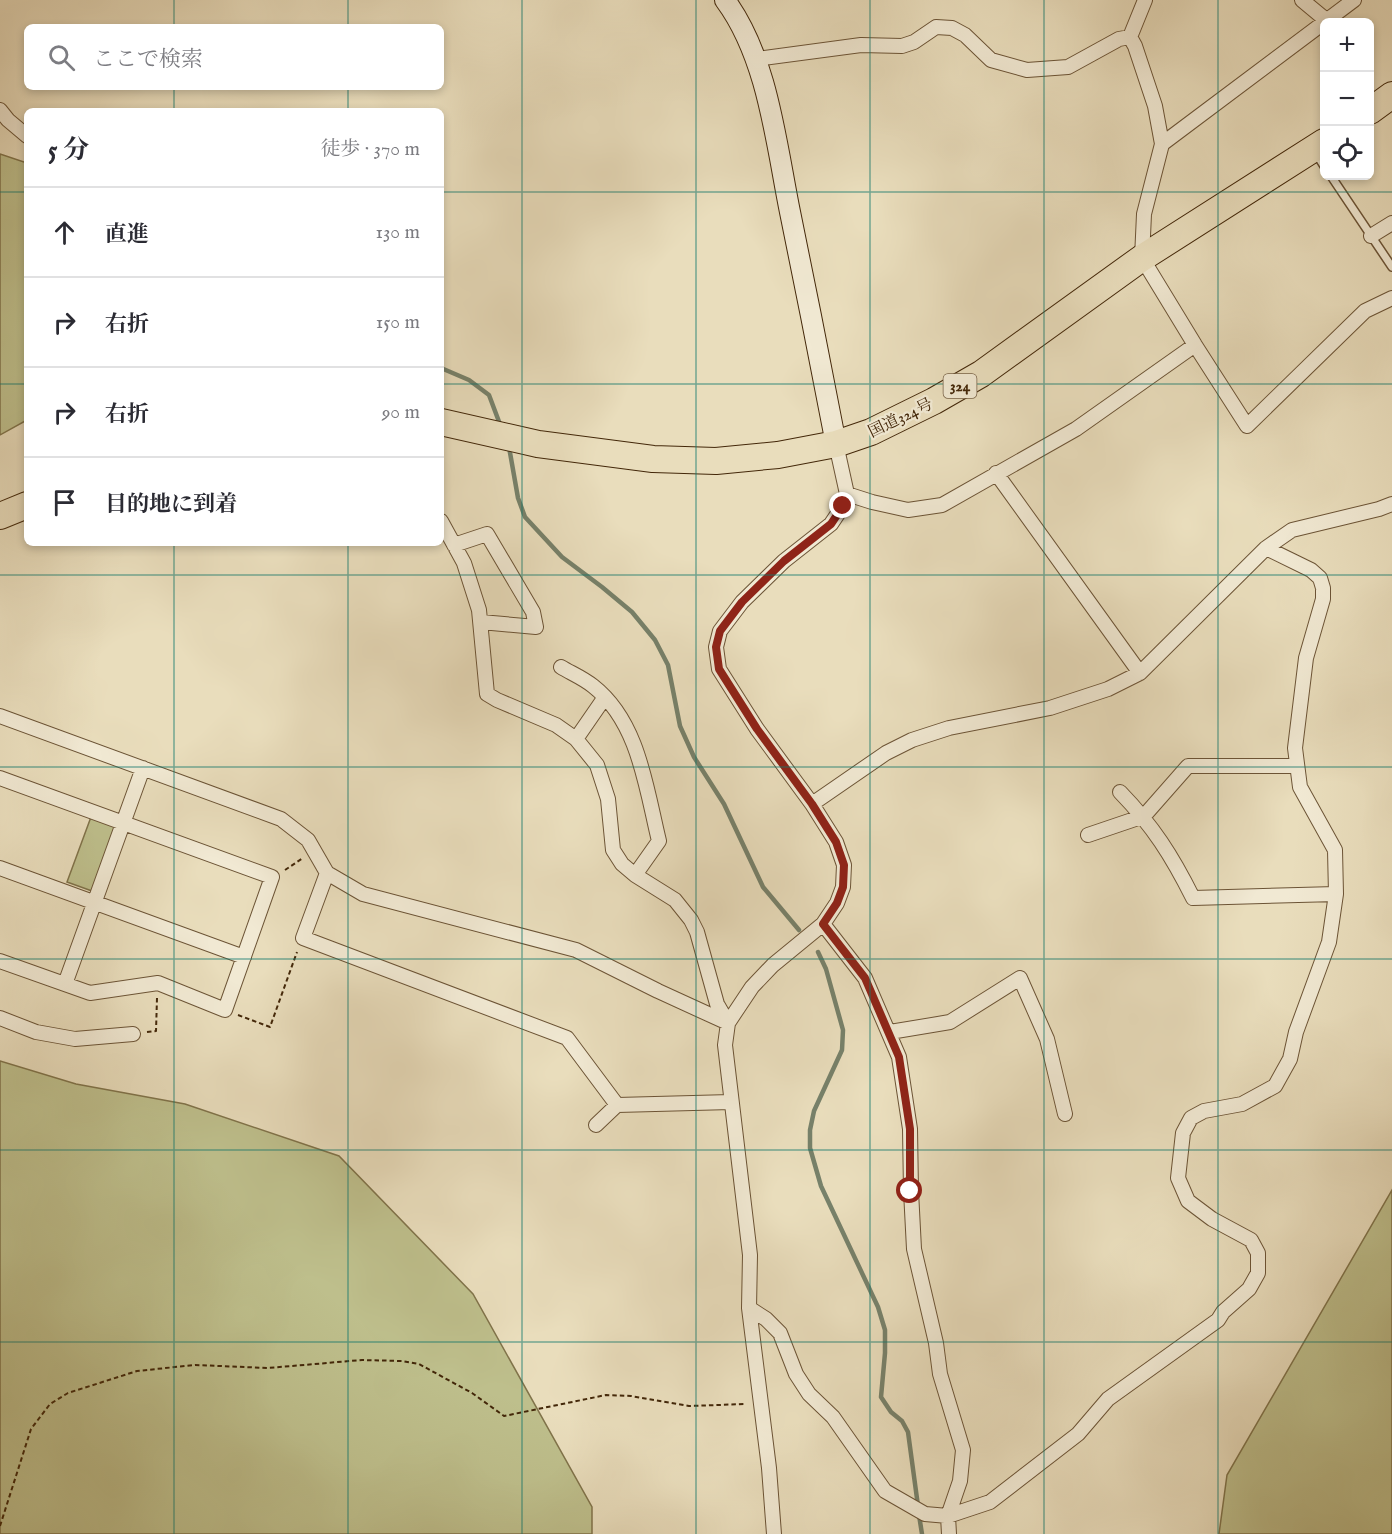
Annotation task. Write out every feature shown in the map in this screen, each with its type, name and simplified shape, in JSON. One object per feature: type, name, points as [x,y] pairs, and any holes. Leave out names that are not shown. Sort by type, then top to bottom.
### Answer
[{"type":"highway","points":[[1374,108],[1392,95]]},
{"type":"highway","name":"国道324号","points":[[444,424],[538,444],[653,459],[716,461],[778,456],[837,444],[871,432],[934,401],[981,374],[1142,258],[1320,153]]},
{"type":"highway","points":[[0,516],[24,506]]},
{"type":"street","points":[[725,0],[736,15],[756,59],[771,116],[847,494],[843,506],[831,524],[784,561],[742,602],[720,631],[716,647],[719,669],[757,729],[812,804],[836,842],[844,865],[843,887],[837,903],[823,924],[773,965],[752,987],[728,1023],[725,1045],[750,1255],[749,1308],[762,1402],[774,1534]]},
{"type":"street","points":[[1130,37],[1145,0]]},
{"type":"street","points":[[1302,0],[1324,18]]},
{"type":"street","points":[[1329,18],[1354,0]]},
{"type":"street","points":[[1162,144],[1320,25]]},
{"type":"street","points":[[756,59],[861,45],[902,46],[914,42],[936,27],[952,28],[958,31],[991,60],[1027,70],[1068,67],[1119,39],[1130,37]]},
{"type":"street","points":[[1130,37],[1155,106],[1162,144],[1144,214],[1142,258],[1194,345],[1247,426],[1365,311],[1392,298]]},
{"type":"street","points":[[0,110],[24,133]]},
{"type":"street","points":[[1371,236],[1392,222]]},
{"type":"street","points":[[847,494],[908,510],[942,505],[1076,429],[1194,345]]},
{"type":"street","points":[[996,473],[1140,673]]},
{"type":"street","points":[[812,804],[886,753],[912,740],[949,728],[1050,708],[1108,689],[1140,673],[1266,548],[1292,530],[1392,504]]},
{"type":"street","points":[[444,526],[464,563],[479,610],[488,694],[556,725],[576,739],[597,765],[608,799],[613,850],[622,864],[675,900],[691,920],[697,932],[717,1004],[728,1023]]},
{"type":"street","points":[[454,544],[487,534],[533,612],[536,627],[481,622]]},
{"type":"street","points":[[749,1308],[766,1319],[780,1333],[796,1374],[809,1394],[838,1424],[885,1491],[925,1514],[948,1516],[990,1502],[1077,1434],[1108,1399],[1218,1320],[1223,1312],[1249,1289],[1258,1273],[1258,1253],[1251,1240],[1212,1219],[1188,1201],[1178,1178],[1183,1133],[1191,1118],[1204,1111],[1242,1104],[1275,1086],[1290,1059],[1296,1032],[1329,942],[1336,894],[1335,850],[1300,787],[1295,748],[1306,658],[1323,599],[1323,588],[1320,578],[1311,570],[1266,548]]},
{"type":"street","points":[[561,667],[592,685],[605,697],[627,727],[639,755],[659,841],[635,875]]},
{"type":"street","points":[[576,739],[605,697]]},
{"type":"street","points":[[0,716],[281,819],[308,840],[327,873],[363,894],[576,950],[728,1023]]},
{"type":"street","points":[[1088,835],[1144,816],[1188,766],[1297,766]]},
{"type":"street","points":[[65,984],[142,768]]},
{"type":"street","points":[[0,778],[272,878],[225,1010],[158,983],[90,993],[0,961]]},
{"type":"street","points":[[1120,792],[1144,816],[1172,856],[1193,898],[1336,894]]},
{"type":"street","points":[[0,868],[244,957]]},
{"type":"street","points":[[327,873],[303,938],[567,1038],[617,1105]]},
{"type":"street","points":[[823,924],[865,978],[899,1057],[910,1129],[910,1191],[914,1249],[936,1343],[940,1374],[963,1450],[960,1481],[948,1516],[949,1534]]},
{"type":"street","points":[[890,1032],[950,1022],[1020,978],[1047,1040],[1065,1114]]},
{"type":"street","points":[[0,1018],[36,1032],[75,1040],[133,1034]]},
{"type":"street","points":[[596,1125],[617,1105],[731,1102]]},
{"type":"lane","points":[[1334,180],[1392,267]]},
{"type":"path","points":[[272,878],[315,851]]},
{"type":"path","points":[[225,1010],[270,1027],[303,938]]},
{"type":"path","points":[[156,1031],[158,983]]},
{"type":"path","points":[[0,1526],[31,1429],[50,1404],[68,1393],[137,1371],[195,1365],[268,1368],[362,1360],[402,1361],[419,1364],[472,1393],[504,1416],[606,1395],[631,1396],[689,1406],[762,1402]]},
{"type":"green space","points":[[0,154],[24,162],[24,422],[0,435]]},
{"type":"green space","points":[[91,817],[116,826],[92,891],[67,882]]},
{"type":"green space","points":[[0,1061],[76,1084],[185,1104],[339,1156],[473,1294],[592,1507],[592,1534],[0,1534]]},
{"type":"green space","points":[[1392,1190],[1392,1534],[1219,1534],[1227,1475]]},
{"type":"waterway","points":[[444,369],[469,380],[489,395],[501,427]]},
{"type":"waterway","points":[[509,447],[518,498],[525,517],[562,557],[632,612],[655,640],[668,665],[680,726],[694,757],[724,804],[763,887],[799,930]]},
{"type":"waterway","points":[[818,952],[826,969],[843,1030],[842,1050],[814,1111],[810,1130],[810,1148],[821,1186],[878,1307],[885,1330],[881,1397],[891,1412],[902,1421],[908,1432],[918,1506]]},
{"type":"waterway","points":[[919,1515],[922,1534]]},
{"type":"route","points":[[843,506],[831,524],[784,561],[742,602],[720,631],[716,647],[719,669],[757,729],[812,804],[836,842],[844,865],[843,887],[837,903],[823,924],[865,978],[899,1057],[910,1129],[910,1191]]}]
